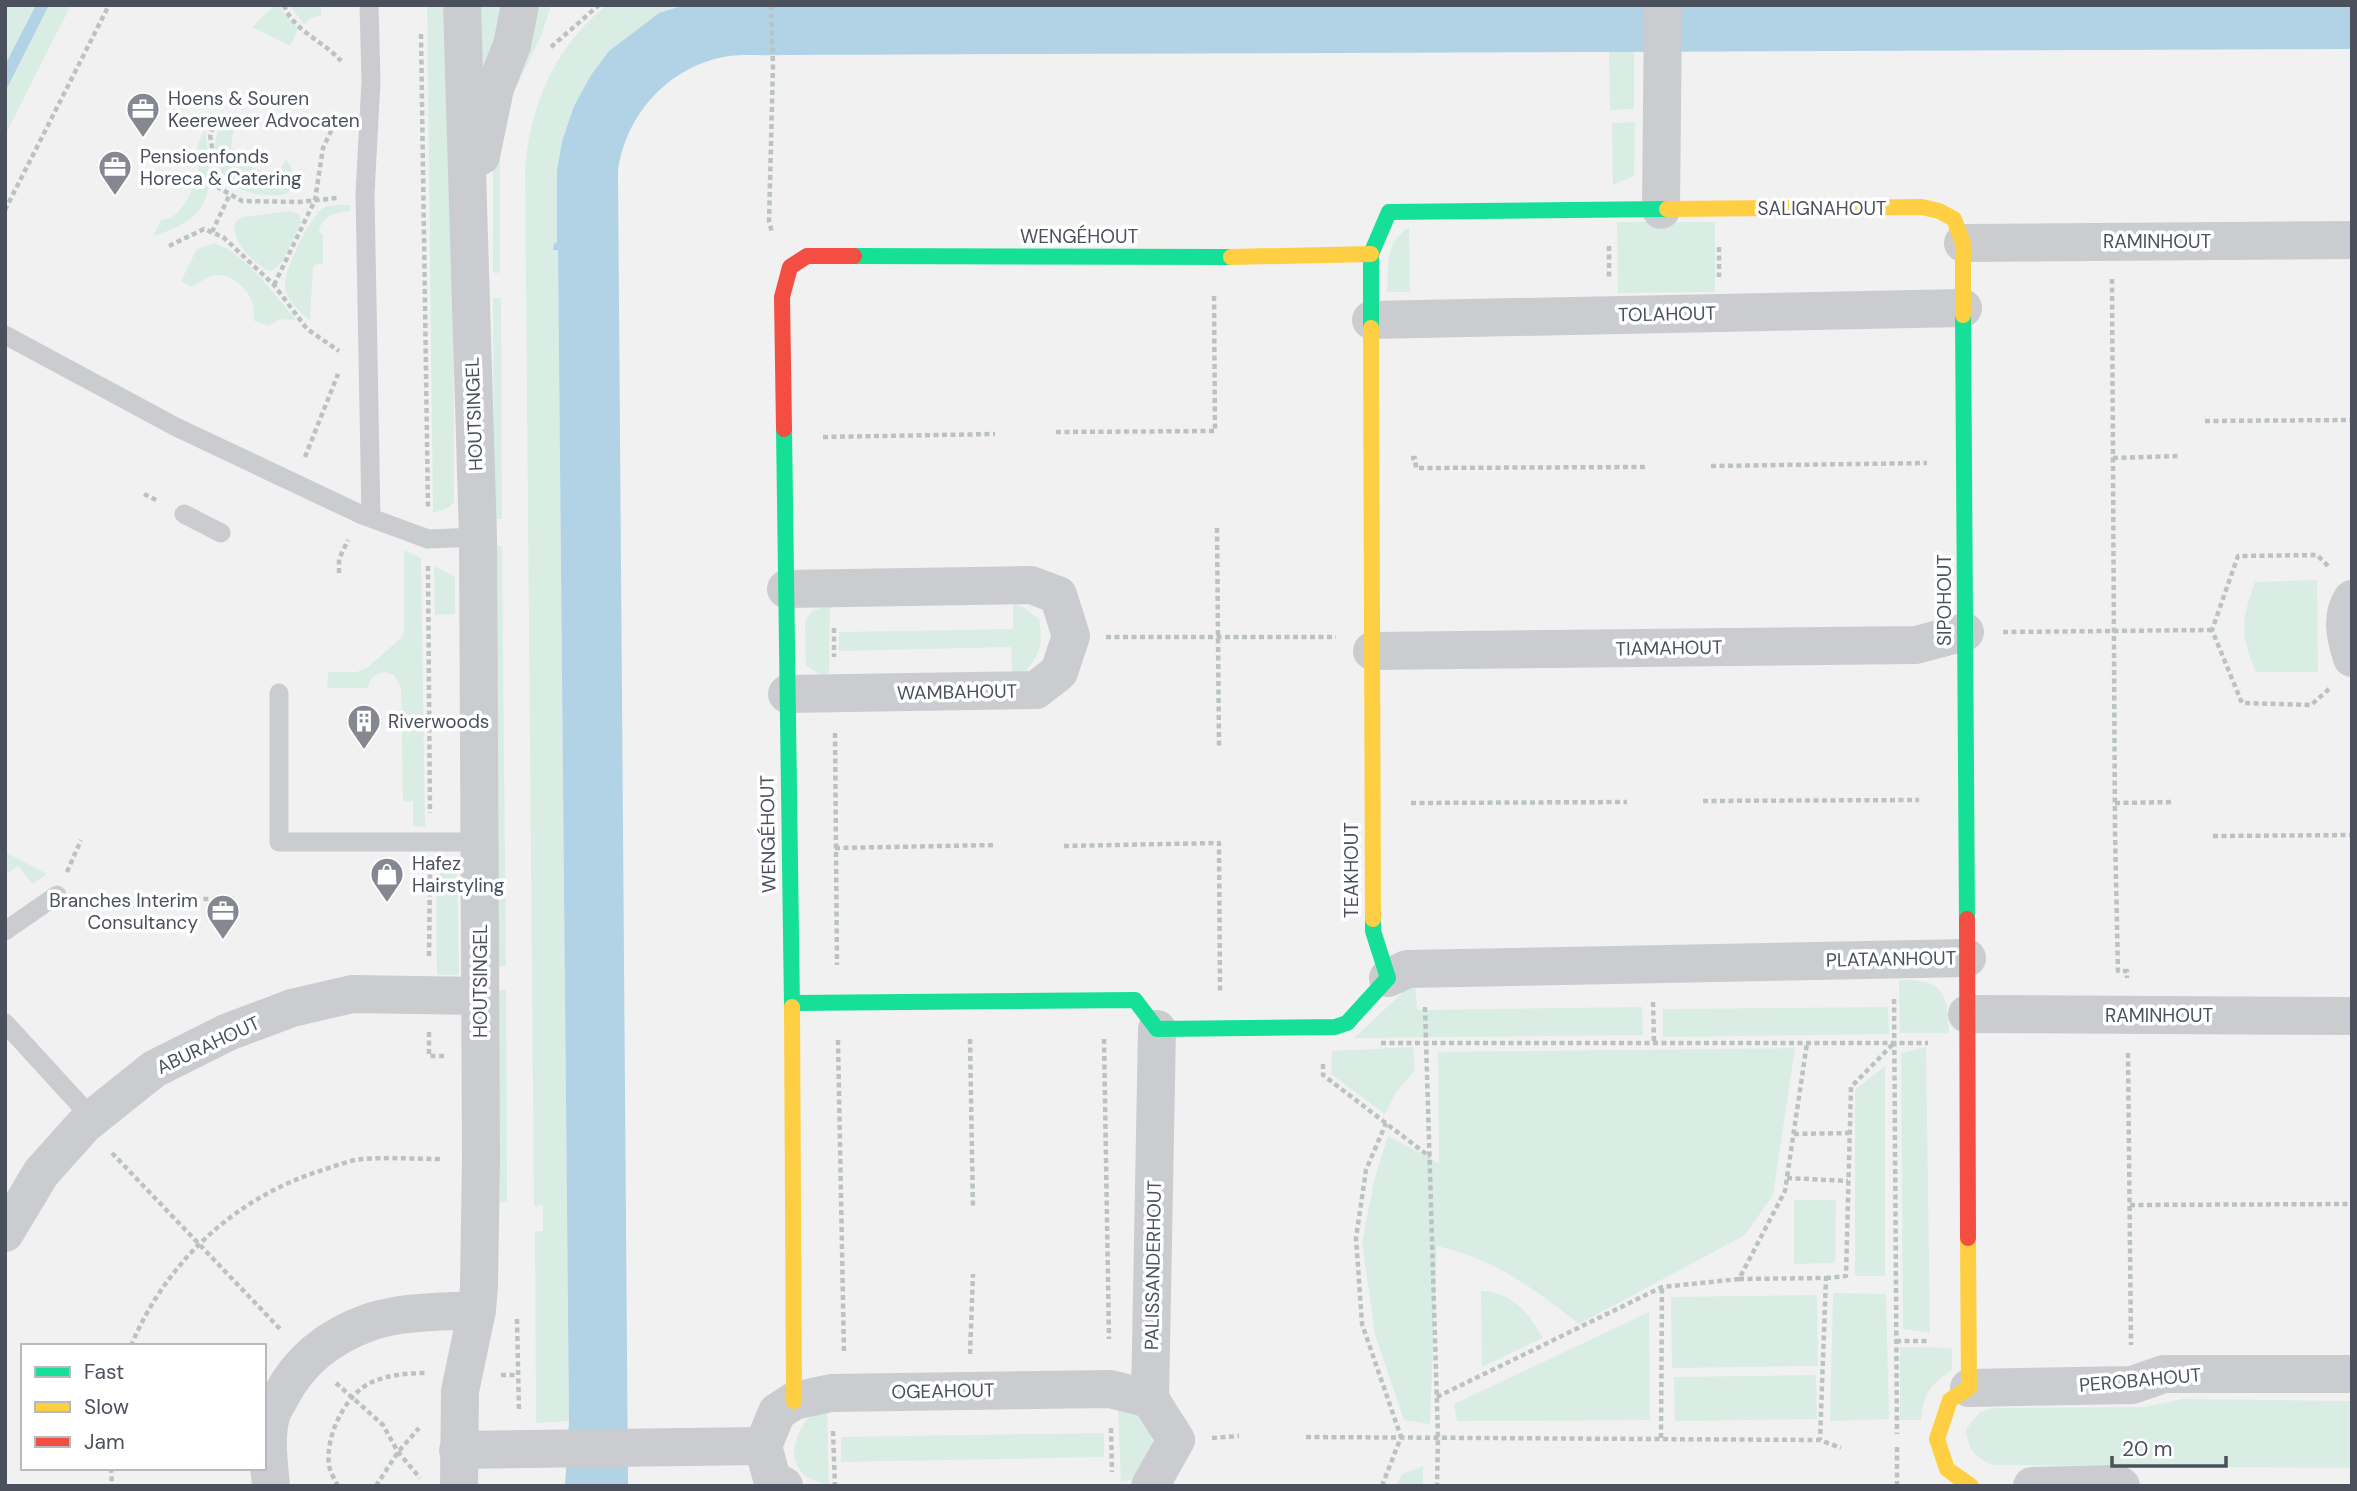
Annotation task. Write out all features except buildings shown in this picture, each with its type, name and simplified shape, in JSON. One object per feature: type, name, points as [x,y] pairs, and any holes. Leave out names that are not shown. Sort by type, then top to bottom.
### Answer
[{"type":"street","name":"HOUTSINGEL","points":[[459,1468],[460,1391],[477,1310],[481,1159],[478,537],[462,5]]},
{"type":"street","name":"HOUTSINGEL","points":[[468,223],[495,88],[512,45],[520,5]]},
{"type":"street","points":[[1661,210],[1663,5]]},
{"type":"street","name":"SALIGNAHOUT","points":[[1371,254],[1389,212],[1922,207],[1939,211],[1954,219],[1963,243]]},
{"type":"street","name":"RAMINHOUT","points":[[1963,243],[2352,240]]},
{"type":"street","name":"SIPOHOUT","points":[[1963,243],[1967,958]]},
{"type":"street","name":"WENGÉHOUT","points":[[794,1401],[792,1003],[782,297],[790,267],[807,256],[1213,257],[1371,254]]},
{"type":"street","name":"TEAKHOUT","points":[[1371,254],[1373,931],[1388,978]]},
{"type":"street","name":"TOLAHOUT","points":[[1371,320],[1963,308]]},
{"type":"street","points":[[786,589],[1031,585],[1058,595],[1071,636]]},
{"type":"street","points":[[2342,673],[2346,638],[2343,586]]},
{"type":"street","name":"TIAMAHOUT","points":[[1372,644],[1916,645],[1965,632]]},
{"type":"street","name":"WAMBAHOUT","points":[[788,694],[1036,690],[1059,672],[1071,636]]},
{"type":"street","name":"PLATAANHOUT","points":[[1388,978],[1407,969],[1967,958],[1969,1388]]},
{"type":"street","points":[[792,1003],[1135,1000],[1157,1029],[1335,1027],[1347,1023],[1388,978]]},
{"type":"street","name":"ABURAHOUT","points":[[5,1233],[41,1173],[88,1121],[154,1069],[228,1032],[279,1013],[352,993],[480,996]]},
{"type":"street","name":"RAMINHOUT","points":[[1967,1029],[2128,1015],[2352,1016]]},
{"type":"street","name":"PALISSANDERHOUT","points":[[1150,1399],[1157,1029]]},
{"type":"street","points":[[271,1486],[268,1455],[271,1416],[288,1382],[307,1357],[335,1338],[370,1322],[404,1315],[477,1310]]},
{"type":"street","name":"PEROBAHOUT","points":[[1969,1388],[2132,1385],[2164,1374],[2352,1374]]},
{"type":"street","points":[[1969,1388],[1950,1400],[1937,1439],[1947,1469],[1971,1486]]},
{"type":"street","name":"OGEAHOUT","points":[[794,1401],[831,1393],[1110,1389],[1150,1399]]},
{"type":"street","points":[[1150,1399],[1176,1440],[1150,1486]]},
{"type":"street","points":[[784,1486],[772,1479],[763,1447],[778,1412],[794,1401]]},
{"type":"street","points":[[459,1468],[543,1449],[763,1447]]},
{"type":"street","points":[[2032,1486],[2121,1486]]},
{"type":"lane","points":[[369,5],[372,81],[365,194],[371,518]]},
{"type":"lane","points":[[5,335],[176,426],[371,518],[428,538],[478,537]]},
{"type":"lane","points":[[184,514],[221,533]]},
{"type":"lane","points":[[279,692],[279,842],[480,842]]},
{"type":"lane","points":[[5,931],[57,895]]},
{"type":"lane","points":[[5,1023],[88,1121]]},
{"type":"path","points":[[5,210],[109,5]]},
{"type":"path","points":[[284,5],[286,11],[303,29],[334,52],[349,71]]},
{"type":"path","points":[[542,55],[599,5]]},
{"type":"path","points":[[771,5],[768,222],[776,245],[790,267]]},
{"type":"path","points":[[421,33],[428,538],[428,995]]},
{"type":"path","points":[[274,285],[315,200],[323,148],[340,112]]},
{"type":"path","points":[[216,119],[210,135],[219,188],[242,201],[299,202],[365,194]]},
{"type":"path","points":[[212,233],[230,194]]},
{"type":"path","points":[[1718,209],[1720,313]]},
{"type":"path","points":[[1609,210],[1610,315]]},
{"type":"path","points":[[169,246],[204,229],[223,237],[274,285],[307,329],[341,353],[340,360]]},
{"type":"path","points":[[2112,242],[2115,803],[2118,971],[2127,971],[2132,1385]]},
{"type":"path","points":[[1056,432],[1215,431],[1213,257]]},
{"type":"path","points":[[294,482],[340,368]]},
{"type":"path","points":[[2205,421],[2352,420]]},
{"type":"path","points":[[784,437],[995,433]]},
{"type":"path","points":[[1372,456],[1415,458],[1416,468],[1648,467]]},
{"type":"path","points":[[2113,458],[2178,456]]},
{"type":"path","points":[[1711,466],[1964,462]]},
{"type":"path","points":[[1217,528],[1219,746]]},
{"type":"path","points":[[2342,673],[2311,705],[2242,703],[2212,629],[2238,556],[2317,555],[2343,586]]},
{"type":"path","points":[[1965,632],[2212,629]]},
{"type":"path","points":[[1071,636],[1217,637],[1372,644]]},
{"type":"path","points":[[1703,801],[1919,800]]},
{"type":"path","points":[[1372,803],[1627,802]]},
{"type":"path","points":[[2115,803],[2174,802]]},
{"type":"path","points":[[2213,836],[2352,835]]},
{"type":"path","points":[[1064,846],[1219,843],[1221,1028]]},
{"type":"path","points":[[790,849],[995,845]]},
{"type":"path","points":[[57,895],[150,903],[168,898],[237,899]]},
{"type":"path","points":[[1894,959],[1897,1486]]},
{"type":"path","points":[[1424,969],[1437,1397],[1437,1486]]},
{"type":"path","points":[[1103,1000],[1113,1486]]},
{"type":"path","points":[[970,1002],[973,1209]]},
{"type":"path","points":[[1324,1027],[1323,1075],[1430,1158]]},
{"type":"path","points":[[1375,1043],[1894,1043],[1967,1029]]},
{"type":"path","points":[[1739,1279],[1786,1191],[1807,1043]]},
{"type":"path","points":[[1437,1397],[1662,1287],[1739,1279],[1846,1276],[1851,1087],[1894,1043]]},
{"type":"path","points":[[88,1121],[307,1357],[383,1425],[397,1452],[428,1486]]},
{"type":"path","points":[[1382,1486],[1401,1437],[1362,1324],[1356,1238],[1366,1170],[1386,1123]]},
{"type":"path","points":[[1794,1134],[1849,1133]]},
{"type":"path","points":[[132,1344],[142,1318],[176,1267],[200,1242],[254,1199],[300,1176],[360,1159],[481,1159]]},
{"type":"path","points":[[1787,1178],[1848,1181]]},
{"type":"path","points":[[2130,1205],[2352,1205]]},
{"type":"path","points":[[969,1391],[973,1274]]},
{"type":"path","points":[[1820,1440],[1826,1278]]},
{"type":"path","points":[[1661,1438],[1662,1287]]},
{"type":"path","points":[[338,1486],[329,1465],[333,1430],[352,1396],[371,1382],[407,1373],[517,1375]]},
{"type":"path","points":[[831,1393],[835,1486]]},
{"type":"path","points":[[376,1486],[397,1452],[421,1427]]},
{"type":"path","points":[[1306,1437],[1820,1440],[1841,1448]]},
{"type":"green space","points":[[5,5],[36,5],[5,65]]},
{"type":"green space","points":[[49,5],[71,5],[5,135],[5,92]]},
{"type":"green space","points":[[275,5],[280,5],[298,29],[290,46],[252,27]]},
{"type":"green space","points":[[289,5],[321,5],[321,15],[304,24]]},
{"type":"green space","points":[[427,5],[453,5],[454,502],[448,508],[433,513]]},
{"type":"green space","points":[[475,5],[508,5],[484,75]]},
{"type":"green space","points":[[531,5],[551,5],[542,34],[514,92],[500,154],[500,273],[493,272],[493,154]]},
{"type":"green space","points":[[607,5],[685,5],[659,13],[609,51],[591,75],[574,106],[562,140],[557,170],[557,243],[554,250],[558,249],[569,1421],[536,1423],[535,1231],[543,1231],[543,1205],[534,1206],[525,168],[533,122],[549,78],[573,38]]},
{"type":"green space","points":[[1609,51],[1634,51],[1634,109],[1610,110]]},
{"type":"green space","points":[[223,116],[235,121],[231,146],[249,166],[274,176],[281,169],[285,160],[283,157],[287,161],[293,172],[294,184],[287,193],[255,194],[237,187],[224,175],[216,158],[215,148]]},
{"type":"green space","points":[[1635,122],[1634,176],[1613,185],[1612,123]]},
{"type":"green space","points":[[205,129],[209,168],[206,197],[200,209],[190,219],[153,236],[161,220],[178,212],[194,185],[199,164],[197,146]]},
{"type":"green space","points":[[350,205],[350,211],[330,216],[320,227],[319,232],[323,235],[323,265],[318,263],[313,267],[310,321],[288,296],[285,286],[288,269],[305,232],[318,213],[329,206]]},
{"type":"green space","points":[[290,211],[299,214],[299,227],[283,260],[271,271],[266,270],[240,245],[234,224],[241,217]]},
{"type":"green space","points":[[1617,222],[1715,222],[1715,292],[1618,293]]},
{"type":"green space","points":[[1409,228],[1410,292],[1387,292],[1389,256],[1395,240]]},
{"type":"green space","points":[[214,243],[226,248],[248,265],[297,321],[282,319],[269,326],[253,320],[253,305],[246,290],[226,276],[211,276],[192,287],[181,281],[197,249]]},
{"type":"green space","points":[[493,298],[501,298],[502,519],[494,519]]},
{"type":"green space","points":[[495,546],[502,546],[506,966],[498,966]]},
{"type":"green space","points":[[404,550],[421,558],[425,827],[413,826],[413,801],[403,801],[401,687],[394,675],[385,672],[375,675],[368,688],[327,688],[328,672],[357,672],[368,667],[402,637]]},
{"type":"green space","points":[[434,566],[455,577],[455,614],[435,615]]},
{"type":"green space","points":[[2317,580],[2318,672],[2256,672],[2247,648],[2244,627],[2255,582]]},
{"type":"green space","points":[[1013,603],[1039,619],[1039,648],[1024,673],[1012,674],[1011,647],[839,651],[839,632],[1013,629]]},
{"type":"green space","points":[[830,606],[829,674],[819,674],[806,665],[805,621],[813,610]]},
{"type":"green space","points":[[5,852],[47,874],[33,884],[18,866],[5,875]]},
{"type":"green space","points":[[457,858],[459,975],[437,975],[436,859]]},
{"type":"green space","points":[[1899,980],[1926,982],[1940,991],[1947,1007],[1949,1033],[1900,1033]]},
{"type":"green space","points":[[1415,981],[1417,1010],[1642,1007],[1643,1035],[1354,1038]]},
{"type":"green space","points":[[498,990],[506,990],[507,1202],[500,1202]]},
{"type":"green space","points":[[1888,1007],[1889,1034],[1663,1037],[1663,1009]]},
{"type":"green space","points":[[1413,1047],[1415,1070],[1397,1091],[1385,1114],[1331,1074],[1332,1051]]},
{"type":"green space","points":[[1926,1047],[1930,1333],[1903,1329],[1901,1053]]},
{"type":"green space","points":[[1795,1048],[1773,1195],[1745,1235],[1579,1324],[1545,1298],[1496,1267],[1437,1246],[1430,1424],[1404,1420],[1375,1335],[1362,1242],[1375,1177],[1388,1136],[1439,1163],[1438,1052]]},
{"type":"green space","points":[[1885,1066],[1885,1276],[1855,1276],[1855,1090]]},
{"type":"green space","points":[[1794,1200],[1836,1200],[1835,1263],[1794,1264]]},
{"type":"green space","points":[[1481,1291],[1502,1295],[1511,1300],[1532,1320],[1543,1338],[1482,1367]]},
{"type":"green space","points":[[1833,1293],[1886,1294],[1889,1419],[1830,1421]]},
{"type":"green space","points":[[1817,1295],[1818,1366],[1672,1368],[1671,1297]]},
{"type":"green space","points":[[1649,1312],[1650,1420],[1457,1421],[1454,1404]]},
{"type":"green space","points":[[1900,1347],[1952,1348],[1952,1370],[1929,1390],[1921,1420],[1900,1420]]},
{"type":"green space","points":[[1816,1375],[1817,1419],[1675,1421],[1674,1377]]},
{"type":"green space","points":[[2183,1399],[2352,1401],[2352,1468],[1993,1465],[1973,1452],[1966,1429],[1979,1413],[1992,1408],[2145,1407]]},
{"type":"green space","points":[[1118,1409],[1137,1414],[1149,1433],[1153,1447],[1149,1460],[1136,1478],[1121,1482]]},
{"type":"green space","points":[[827,1412],[829,1485],[805,1475],[795,1460],[794,1450],[796,1440],[808,1418]]},
{"type":"green space","points":[[1104,1433],[1104,1457],[841,1462],[841,1437]]},
{"type":"green space","points":[[1423,1466],[1423,1486],[1396,1486],[1402,1474]]},
{"type":"water","points":[[36,5],[49,5],[5,92],[5,65]]},
{"type":"water","points":[[685,5],[2352,5],[2352,49],[743,55],[708,61],[670,81],[641,112],[630,131],[618,172],[628,1486],[565,1486],[569,1421],[558,250],[553,250],[557,242],[557,170],[562,141],[574,106],[591,75],[609,51],[659,13]]},
{"type":"traffic: fast","points":[[1371,328],[1371,254],[1389,212],[1667,209]]},
{"type":"traffic: fast","points":[[854,256],[1231,257]]},
{"type":"traffic: fast","points":[[1963,315],[1967,919]]},
{"type":"traffic: fast","points":[[784,429],[792,1007]]},
{"type":"traffic: fast","points":[[792,1003],[1135,1000],[1157,1029],[1335,1027],[1347,1023],[1388,978],[1373,931],[1373,919]]},
{"type":"traffic: slow","points":[[1667,209],[1922,207],[1939,211],[1954,219],[1963,243],[1963,315]]},
{"type":"traffic: slow","points":[[1231,257],[1371,254]]},
{"type":"traffic: slow","points":[[1371,328],[1373,919]]},
{"type":"traffic: slow","points":[[792,1007],[794,1401]]},
{"type":"traffic: slow","points":[[1968,1238],[1969,1388],[1950,1400],[1937,1439],[1947,1469],[1971,1486]]},
{"type":"traffic: jam","points":[[784,429],[782,297],[790,267],[807,256],[854,256]]},
{"type":"traffic: jam","points":[[1967,919],[1968,1238]]},
{"type":"place","name":"Hoens & Souren Keereweer Advocaten","points":[[143,139]]},
{"type":"place","name":"Pensioenfonds Horeca & Catering","points":[[115,197]]},
{"type":"place","name":"Riverwoods","points":[[364,751]]},
{"type":"place","name":"Hafez Hairstyling","points":[[387,904]]},
{"type":"place","name":"Branches Interim Consultancy","points":[[223,941]]}]
